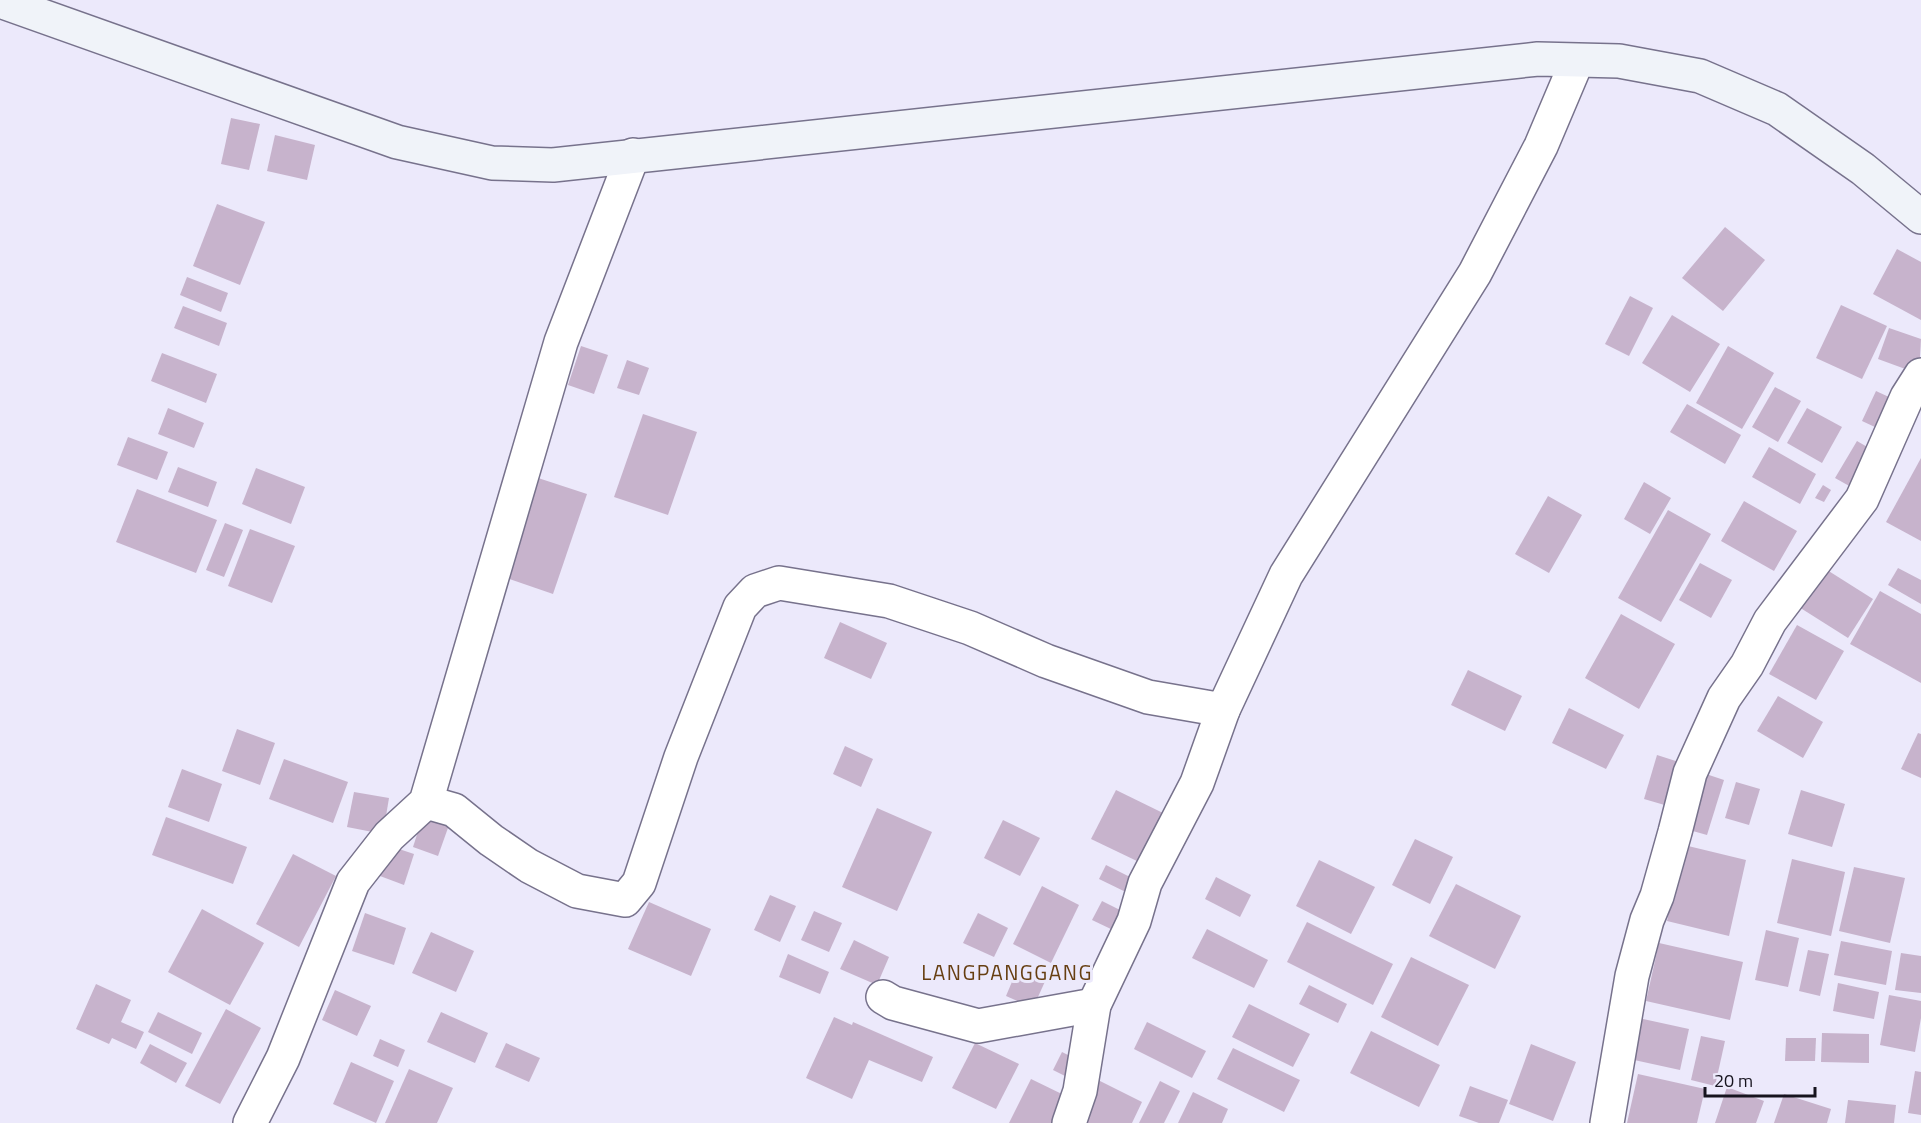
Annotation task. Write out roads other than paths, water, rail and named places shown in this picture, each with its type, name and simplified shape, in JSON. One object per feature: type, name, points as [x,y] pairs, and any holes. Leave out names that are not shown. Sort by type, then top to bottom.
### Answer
[{"type":"main road","points":[[0,1],[397,142],[492,163],[553,165],[1538,58],[1619,61],[1700,76],[1777,109],[1863,169],[1921,217]]},
{"type":"street","points":[[1069,1123],[1080,1091],[1094,1005],[1134,921],[1145,883],[1197,783],[1223,710],[1286,575],[1475,273],[1541,146],[1577,61]]},
{"type":"street","points":[[250,1123],[283,1058],[353,882],[389,836],[426,802],[561,342],[633,155]]},
{"type":"street","points":[[1607,1123],[1632,976],[1647,920],[1657,896],[1690,773],[1724,698],[1747,665],[1770,621],[1862,499],[1907,397],[1921,375]]},
{"type":"street","points":[[426,802],[454,810],[491,840],[529,866],[577,891],[625,900],[639,883],[681,757],[740,607],[755,591],[779,583],[889,601],[970,628],[1046,660],[1148,697],[1223,710]]},
{"type":"street","points":[[883,997],[893,1003],[978,1026],[1094,1005]]},
{"type":"district","name":"LANGPANGGANG","points":[[1007,973]]}]
